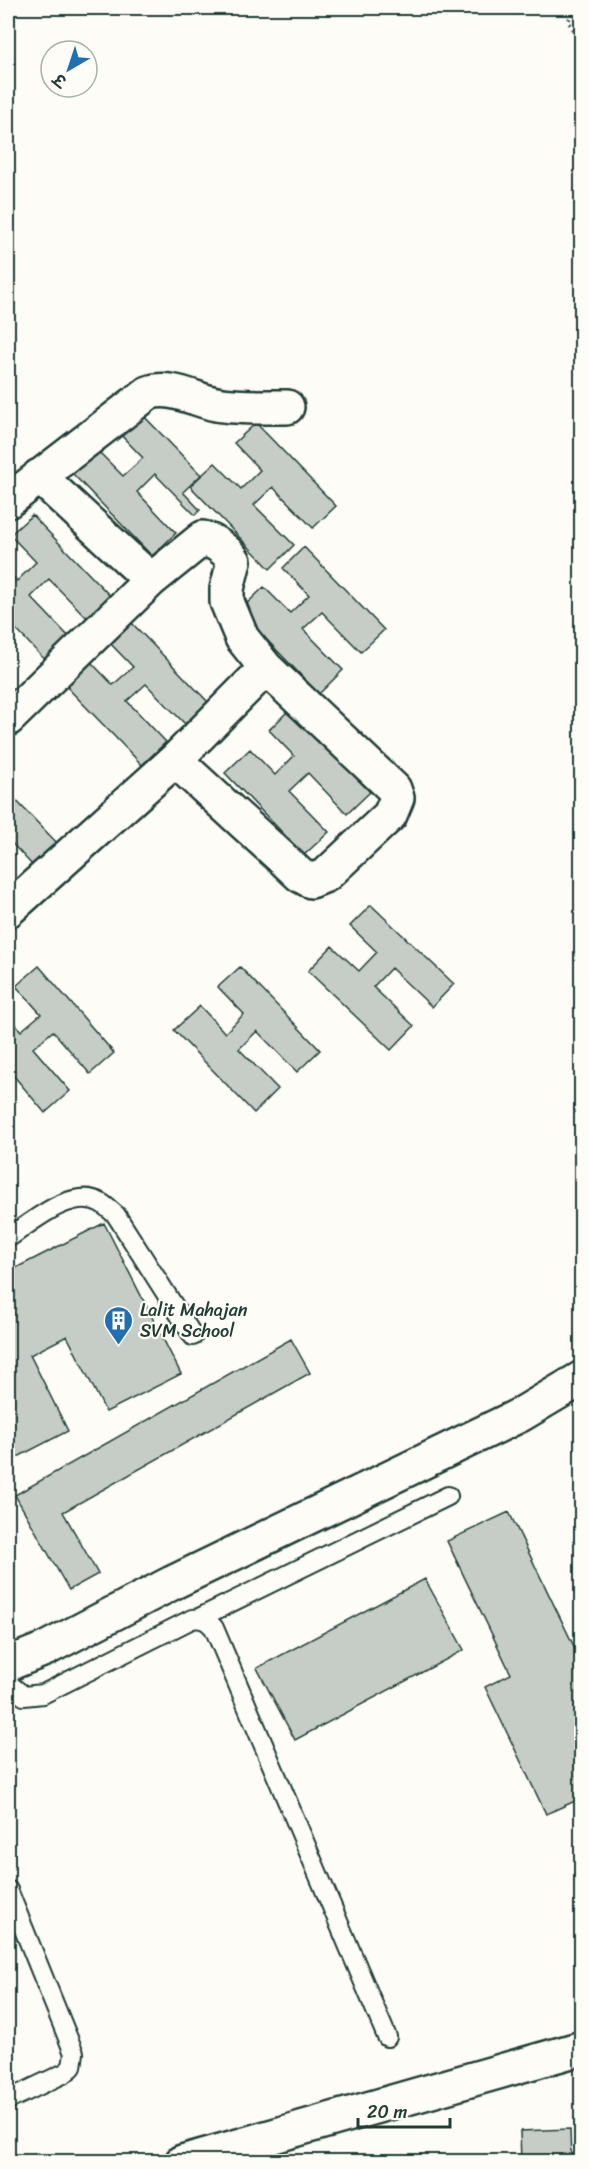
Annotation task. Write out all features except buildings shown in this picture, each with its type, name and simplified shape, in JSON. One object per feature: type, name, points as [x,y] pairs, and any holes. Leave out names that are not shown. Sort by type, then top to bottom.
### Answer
[{"type":"street","points":[[8,501],[148,393],[158,389],[224,405],[287,407]]},
{"type":"street","points":[[39,476],[151,580]]},
{"type":"street","points":[[8,719],[151,580],[203,538],[210,540],[230,555],[234,561],[227,589],[227,602],[242,638],[266,668],[394,789],[397,798],[390,815],[326,875],[311,881],[300,875],[175,760]]},
{"type":"street","points":[[8,910],[175,760],[266,668]]},
{"type":"street","points":[[8,1664],[45,1649],[172,1583],[520,1414],[582,1378]]},
{"type":"street","points":[[182,2162],[582,2048]]},
{"type":"lane","points":[[8,1239],[64,1202],[83,1198],[100,1202],[116,1215],[193,1336]]},
{"type":"lane","points":[[8,1680],[11,1686],[24,1696],[43,1694],[448,1496]]},
{"type":"lane","points":[[198,1618],[204,1619],[214,1628],[387,2037]]},
{"type":"lane","points":[[8,1890],[74,2052],[72,2067],[65,2073],[8,2100]]},
{"type":"path","points":[[576,8],[568,21],[582,42]]},
{"type":"place","name":"Lalit Mahajan SVM School","points":[[119,1346]]}]
